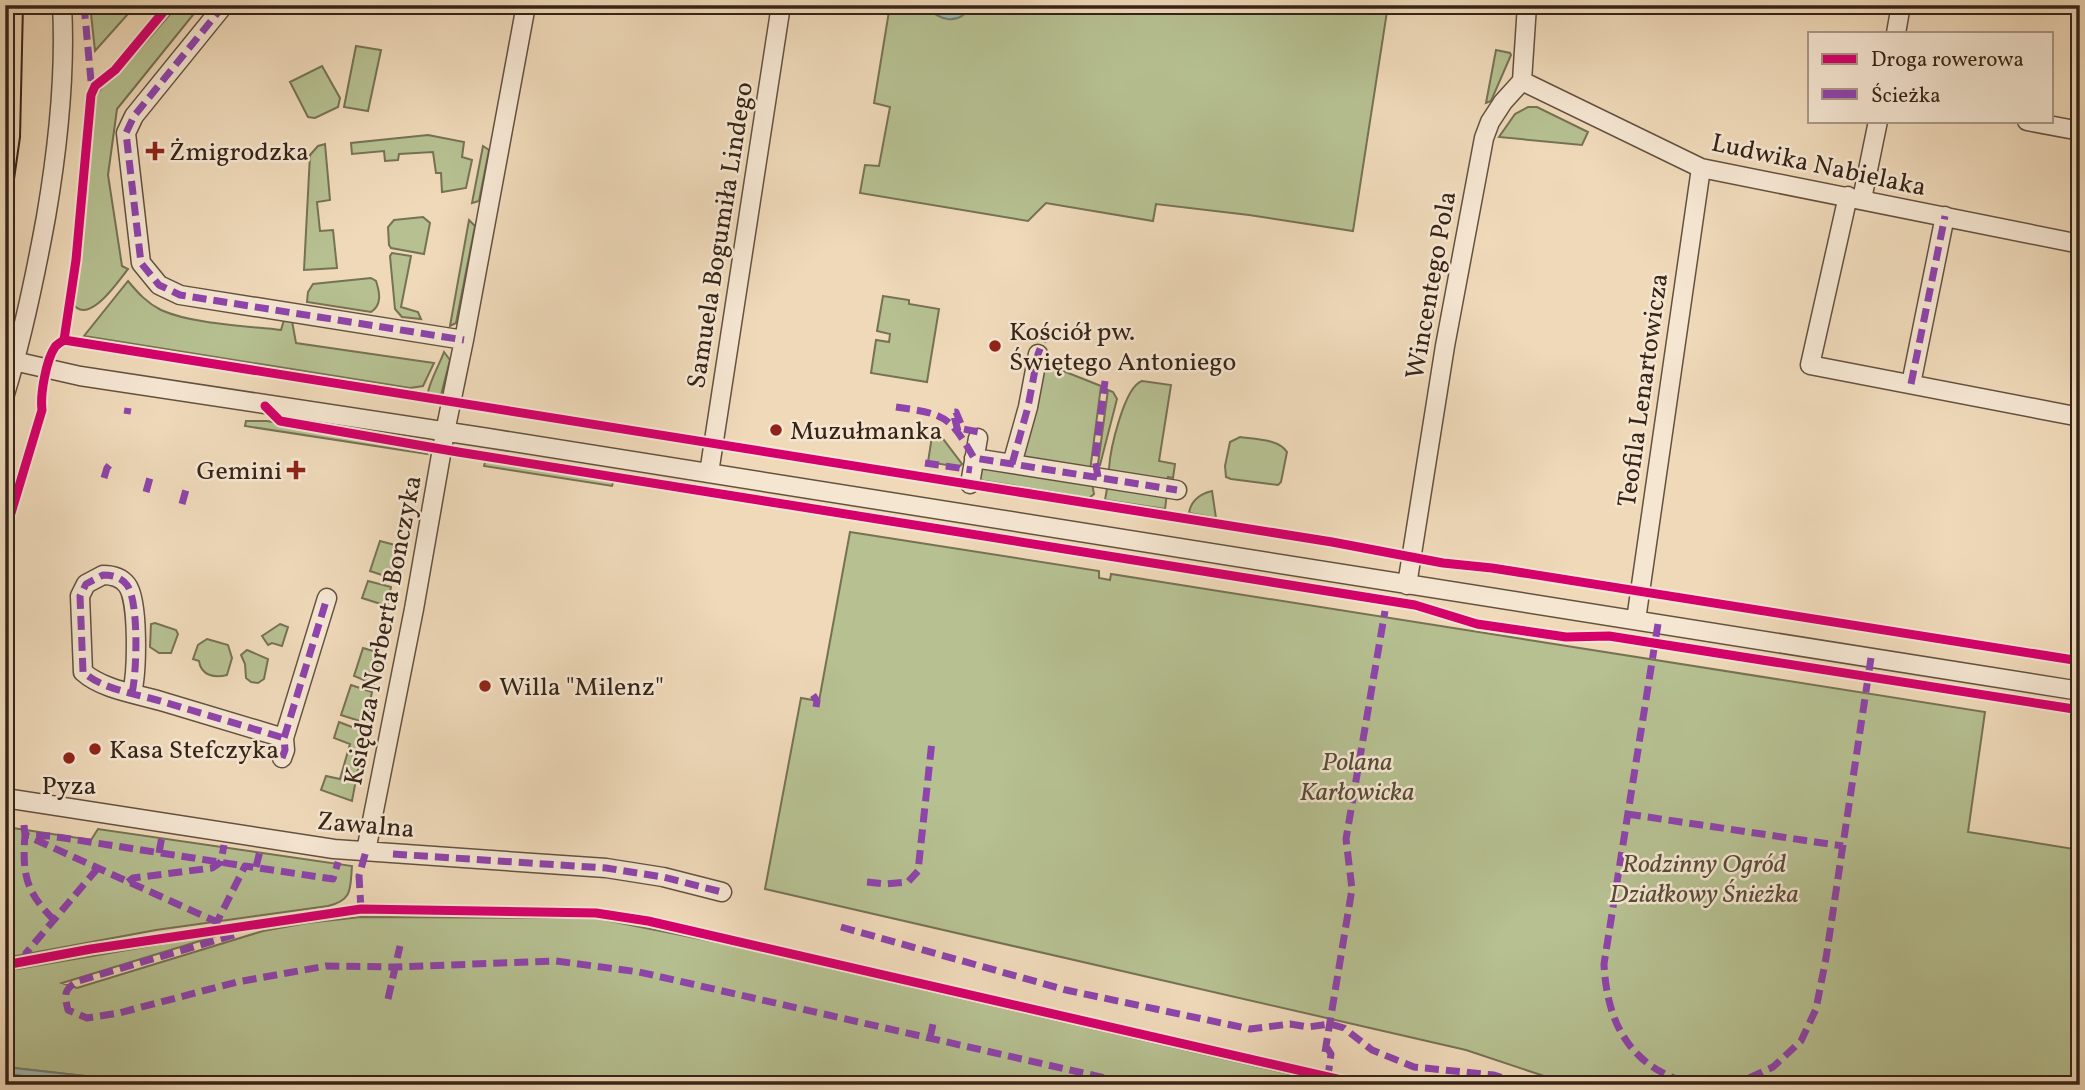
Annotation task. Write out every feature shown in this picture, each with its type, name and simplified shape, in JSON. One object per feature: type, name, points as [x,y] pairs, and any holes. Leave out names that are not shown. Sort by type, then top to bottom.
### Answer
[{"type":"street","points":[[5,394],[10,361],[34,286],[58,140],[63,79],[62,5]]},
{"type":"street","points":[[224,5],[134,116],[126,133],[141,263],[159,285],[180,295],[361,326],[464,340]]},
{"type":"street","name":"Księdza Norberta Bonczyka","points":[[366,851],[526,5]]},
{"type":"street","name":"Samuela Bogumiła Lindego","points":[[709,473],[781,5]]},
{"type":"street","points":[[1522,81],[1527,5]]},
{"type":"street","points":[[1896,32],[1901,5]]},
{"type":"street","name":"Ludwika Nabielaka","points":[[1522,81],[1701,168],[2080,244]]},
{"type":"street","name":"Wincentego Pola","points":[[1406,585],[1445,346],[1483,138],[1503,103],[1522,81]]},
{"type":"street","points":[[1878,122],[1811,365],[2080,417]]},
{"type":"street","points":[[2032,122],[2080,131]]},
{"type":"street","name":"Teofila Lenartowicza","points":[[1636,620],[1701,168]]},
{"type":"street","points":[[1911,384],[1945,216]]},
{"type":"street","points":[[1012,464],[1028,407],[1038,354]]},
{"type":"street","points":[[10,361],[80,376],[2080,691]]},
{"type":"street","points":[[970,484],[978,438]]},
{"type":"street","points":[[974,458],[1177,490]]},
{"type":"street","points":[[132,693],[136,675],[133,601],[129,587],[121,579],[103,575],[86,584],[80,596],[83,672],[92,681],[132,693],[284,738]]},
{"type":"street","points":[[282,758],[285,750],[284,738],[327,598]]},
{"type":"street","name":"Zawalna","points":[[5,798],[260,838],[366,851],[606,868],[663,877],[722,892]]},
{"type":"green space","points":[[90,5],[136,5],[95,51]]},
{"type":"green space","points":[[178,5],[201,5],[117,109],[108,175],[122,266],[128,269],[102,300],[86,310],[78,309],[72,302],[82,238],[95,97],[109,78],[119,73]]},
{"type":"green space","points":[[890,5],[1388,5],[1353,231],[1156,204],[1153,221],[1046,203],[1028,221],[860,193],[865,165],[879,166],[890,107],[874,103]]},
{"type":"green space","points":[[356,46],[381,50],[368,111],[344,107]]},
{"type":"green space","points":[[1496,50],[1511,55],[1491,101],[1486,103]]},
{"type":"green space","points":[[322,66],[340,98],[338,107],[315,118],[308,117],[290,82]]},
{"type":"green space","points":[[1528,107],[1537,107],[1588,132],[1582,145],[1499,137],[1515,114]]},
{"type":"green space","points":[[428,135],[464,142],[462,157],[472,160],[466,188],[442,192],[441,173],[436,173],[433,152],[399,154],[398,160],[385,161],[384,151],[352,154],[351,143]]},
{"type":"green space","points":[[325,144],[330,200],[317,202],[320,231],[333,230],[337,268],[304,270],[310,155],[318,146]]},
{"type":"green space","points":[[483,146],[489,150],[479,201],[472,203]]},
{"type":"green space","points":[[423,217],[430,223],[424,254],[391,248],[388,227],[394,220]]},
{"type":"green space","points":[[469,220],[475,226],[456,323],[450,326]]},
{"type":"green space","points":[[392,253],[411,256],[401,307],[418,312],[421,319],[402,317],[395,309],[390,256]]},
{"type":"green space","points":[[371,278],[376,281],[379,298],[377,306],[371,312],[307,302],[308,292],[313,284]]},
{"type":"green space","points":[[128,281],[151,304],[174,315],[220,324],[281,330],[284,320],[292,321],[296,343],[434,363],[423,386],[410,388],[84,336]]},
{"type":"green space","points":[[883,296],[939,309],[927,382],[871,373],[876,340],[889,342],[890,334],[877,331]]},
{"type":"green space","points":[[444,352],[450,360],[441,395],[428,393],[432,379]]},
{"type":"green space","points":[[1048,365],[1101,386],[1090,471],[1020,459],[1044,367]]},
{"type":"green space","points":[[1142,381],[1171,385],[1159,461],[1175,464],[1173,478],[1168,477],[1166,483],[1110,472],[1109,469],[1115,434],[1124,406],[1135,386]]},
{"type":"green space","points":[[1108,390],[1113,392],[1117,399],[1100,465],[1098,464]]},
{"type":"green space","points":[[246,421],[267,421],[422,446],[427,454],[245,426]]},
{"type":"green space","points":[[933,430],[937,431],[962,464],[959,467],[928,462]]},
{"type":"green space","points":[[1240,437],[1273,442],[1287,452],[1281,482],[1278,485],[1226,477],[1225,466],[1230,442]]},
{"type":"green space","points":[[486,459],[614,479],[612,486],[484,466]]},
{"type":"green space","points":[[982,465],[1092,483],[1094,494],[1089,498],[979,480]]},
{"type":"green space","points":[[1108,483],[1167,493],[1165,509],[1105,500]]},
{"type":"green space","points":[[1212,491],[1216,518],[1189,513],[1197,498]]},
{"type":"green space","points":[[850,532],[1099,571],[1099,578],[1110,580],[1111,574],[1985,712],[1968,832],[2080,850],[2080,1085],[1571,1085],[1466,1050],[765,889],[801,698],[819,701]]},
{"type":"green space","points":[[380,541],[399,546],[394,579],[370,571]]},
{"type":"green space","points":[[368,581],[391,587],[387,606],[362,598]]},
{"type":"green space","points":[[151,624],[176,630],[178,634],[171,653],[159,653],[150,647]]},
{"type":"green space","points":[[280,624],[288,627],[282,646],[272,643],[268,645],[262,636]]},
{"type":"green space","points":[[207,639],[228,645],[232,658],[227,675],[209,675],[199,661],[193,659],[198,645]]},
{"type":"green space","points":[[363,648],[380,653],[374,684],[354,676]]},
{"type":"green space","points":[[247,650],[268,659],[264,679],[258,683],[246,678],[241,655]]},
{"type":"green space","points":[[351,685],[372,692],[366,723],[341,715]]},
{"type":"green space","points":[[339,722],[365,732],[352,801],[321,790],[326,776],[340,779],[350,744],[334,738]]},
{"type":"green space","points":[[13,828],[91,840],[98,829],[352,866],[350,887],[346,897],[328,906],[156,930],[5,958],[5,833],[13,833]]},
{"type":"green space","points":[[361,917],[595,918],[721,943],[1337,1085],[165,1085],[5,1067],[5,971],[226,933],[62,983],[77,988],[263,931]]},
{"type":"water","points":[[925,5],[972,5],[961,16],[949,19],[937,15]]},
{"type":"water","points":[[5,1067],[165,1085],[5,1085]]},
{"type":"tram line","points":[[5,163],[12,64],[11,5]]},
{"type":"tram line","points":[[5,242],[20,137],[23,5]]},
{"type":"marked path","points":[[84,5],[91,81]]},
{"type":"marked path","points":[[224,5],[134,116],[126,133],[141,263],[159,285],[180,295],[464,340]]},
{"type":"marked path","points":[[1911,384],[1945,216]]},
{"type":"marked path","points":[[1012,464],[1028,407],[1038,354],[1049,326]]},
{"type":"marked path","points":[[1098,477],[1095,459],[1105,381]]},
{"type":"marked path","points":[[896,407],[925,412],[944,419],[958,433],[974,458],[1177,490]]},
{"type":"marked path","points":[[127,414],[128,408]]},
{"type":"marked path","points":[[958,431],[953,412],[956,412],[963,429],[979,432],[980,427]]},
{"type":"marked path","points":[[104,478],[113,461]]},
{"type":"marked path","points":[[925,463],[972,470]]},
{"type":"marked path","points":[[146,492],[151,474]]},
{"type":"marked path","points":[[182,504],[187,486]]},
{"type":"marked path","points":[[132,693],[135,670],[136,637],[131,593],[122,580],[103,575],[86,584],[80,596],[83,672],[111,687],[284,738]]},
{"type":"marked path","points":[[282,758],[285,750],[284,738],[327,598]]},
{"type":"marked path","points":[[1325,1052],[1352,889],[1346,839],[1385,611]]},
{"type":"marked path","points":[[1658,624],[1604,964],[1611,1007],[1627,1042],[1655,1068],[1673,1078],[1695,1085]]},
{"type":"marked path","points":[[1730,1085],[1773,1067],[1801,1041],[1816,1009],[1871,658]]},
{"type":"marked path","points":[[813,695],[817,701],[816,707]]},
{"type":"marked path","points":[[867,882],[908,882],[918,871],[932,741]]},
{"type":"marked path","points":[[1627,814],[1843,846]]},
{"type":"marked path","points":[[24,825],[25,835],[217,922]]},
{"type":"marked path","points":[[54,920],[37,901],[28,882],[24,861],[25,835],[51,836],[245,866]]},
{"type":"marked path","points":[[159,853],[162,836]]},
{"type":"marked path","points":[[128,882],[133,878],[212,868],[221,862],[224,845]]},
{"type":"marked path","points":[[256,867],[260,851]]},
{"type":"marked path","points":[[361,909],[359,876],[366,851]]},
{"type":"marked path","points":[[393,854],[606,868],[663,877],[722,892]]},
{"type":"marked path","points":[[218,928],[217,922],[245,866],[333,879],[338,862]]},
{"type":"marked path","points":[[27,961],[26,953],[97,869]]},
{"type":"marked path","points":[[841,927],[1066,990],[1250,1029],[1290,1024],[1308,1027],[1330,1024],[1344,1028],[1372,1050],[1414,1067],[1494,1075],[1526,1085]]},
{"type":"marked path","points":[[234,935],[78,981],[66,992],[68,1010],[87,1018],[119,1013],[237,982],[326,966],[395,967],[556,961],[639,972],[1136,1085]]},
{"type":"marked path","points":[[388,999],[400,946]]},
{"type":"marked path","points":[[930,1038],[933,1024]]},
{"type":"marked path","points":[[1326,1046],[1331,1054],[1328,1076]]},
{"type":"cycle path","points":[[5,533],[42,410],[46,369],[55,347],[64,340],[76,260],[91,95],[95,86],[115,70],[169,5]]},
{"type":"cycle path","points":[[64,340],[1332,542],[1443,563],[1492,568],[2080,661]]},
{"type":"cycle path","points":[[265,406],[280,421],[458,452],[1415,605],[1477,624],[1566,637],[1609,636],[2080,710]]},
{"type":"cycle path","points":[[5,965],[91,949],[361,909],[596,913],[648,921],[1363,1085]]},
{"type":"place","name":"Żmigrodzka","points":[[155,151]]},
{"type":"place","name":"Kościół pw. Świętego Antoniego","points":[[995,346]]},
{"type":"place","name":"Muzułmanka","points":[[776,430]]},
{"type":"place","name":"Gemini","points":[[296,470]]},
{"type":"place","name":"Willa \"Milenz\"","points":[[485,686]]},
{"type":"place","name":"Kasa Stefczyka","points":[[95,749]]},
{"type":"place","name":"Pyza","points":[[69,758]]},
{"type":"park label","name":"Polana Karłowicka","points":[[1357,776]]},
{"type":"park label","name":"Rodzinny Ogród Działkowy Śnieżka","points":[[1704,878]]}]
